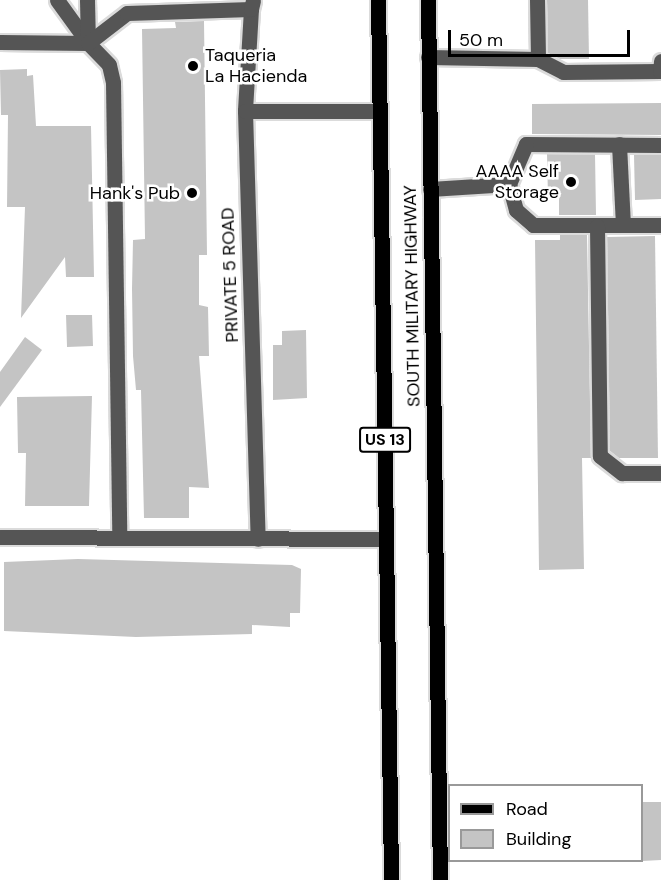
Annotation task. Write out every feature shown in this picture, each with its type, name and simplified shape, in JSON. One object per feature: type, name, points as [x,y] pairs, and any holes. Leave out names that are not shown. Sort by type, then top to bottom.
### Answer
[{"type":"main road","name":"SOUTH MILITARY HIGHWAY","points":[[378,0],[391,880]]},
{"type":"main road","name":"SOUTH MILITARY HIGHWAY","points":[[428,0],[440,880]]},
{"type":"lane","points":[[57,0],[88,44],[109,65],[113,83],[119,536]]},
{"type":"lane","points":[[87,0],[88,44]]},
{"type":"lane","points":[[537,0],[538,59]]},
{"type":"lane","name":"PRIVATE 5 ROAD","points":[[88,44],[127,13],[252,5],[245,111],[258,539]]},
{"type":"lane","points":[[0,42],[88,44]]},
{"type":"lane","points":[[428,57],[538,59],[563,72],[660,71],[661,61]]},
{"type":"lane","points":[[245,111],[380,111]]},
{"type":"lane","points":[[661,145],[526,144],[509,184],[516,210],[533,225],[661,225]]},
{"type":"lane","points":[[619,144],[623,225]]},
{"type":"lane","points":[[430,189],[509,184]]},
{"type":"lane","points":[[597,226],[600,456],[622,473],[661,473]]},
{"type":"lane","points":[[0,537],[386,539]]},
{"type":"building","points":[[547,0],[588,0],[589,59],[560,59],[548,53]]},
{"type":"building","points":[[204,21],[207,255],[199,255],[199,305],[208,307],[209,356],[199,356],[209,488],[189,487],[189,518],[144,518],[141,390],[136,390],[132,289],[133,240],[145,239],[142,29],[176,28],[175,22]]},
{"type":"building","points":[[27,69],[27,76],[33,75],[36,126],[91,126],[94,277],[66,277],[65,257],[21,318],[25,207],[7,207],[8,115],[1,115],[0,70]]},
{"type":"building","points":[[661,103],[661,135],[532,134],[532,104]]},
{"type":"building","name":"AAAA Self Storage","points":[[547,154],[595,154],[596,215],[559,215],[559,198],[548,198]]},
{"type":"building","points":[[634,155],[661,155],[661,199],[635,200]]},
{"type":"building","points":[[560,235],[587,235],[591,458],[582,458],[584,569],[539,570],[535,240],[560,240]]},
{"type":"building","points":[[655,236],[658,458],[619,458],[610,451],[607,237]]},
{"type":"building","points":[[66,315],[92,315],[93,346],[67,347]]},
{"type":"building","points":[[306,330],[307,398],[273,400],[273,345],[282,345],[282,331]]},
{"type":"building","points":[[25,337],[42,350],[0,407],[0,372]]},
{"type":"building","points":[[92,396],[89,506],[25,506],[26,453],[18,453],[17,397]]},
{"type":"building","points":[[78,559],[292,565],[301,569],[300,613],[290,613],[290,627],[252,625],[252,634],[136,637],[4,631],[4,562]]},
{"type":"building","points":[[643,802],[661,802],[661,860],[643,861]]},
{"type":"place","name":"Taqueria La Hacienda","points":[[193,66]]},
{"type":"place","name":"AAAA Self Storage","points":[[571,182]]},
{"type":"place","name":"Hank's Pub","points":[[192,193]]}]
